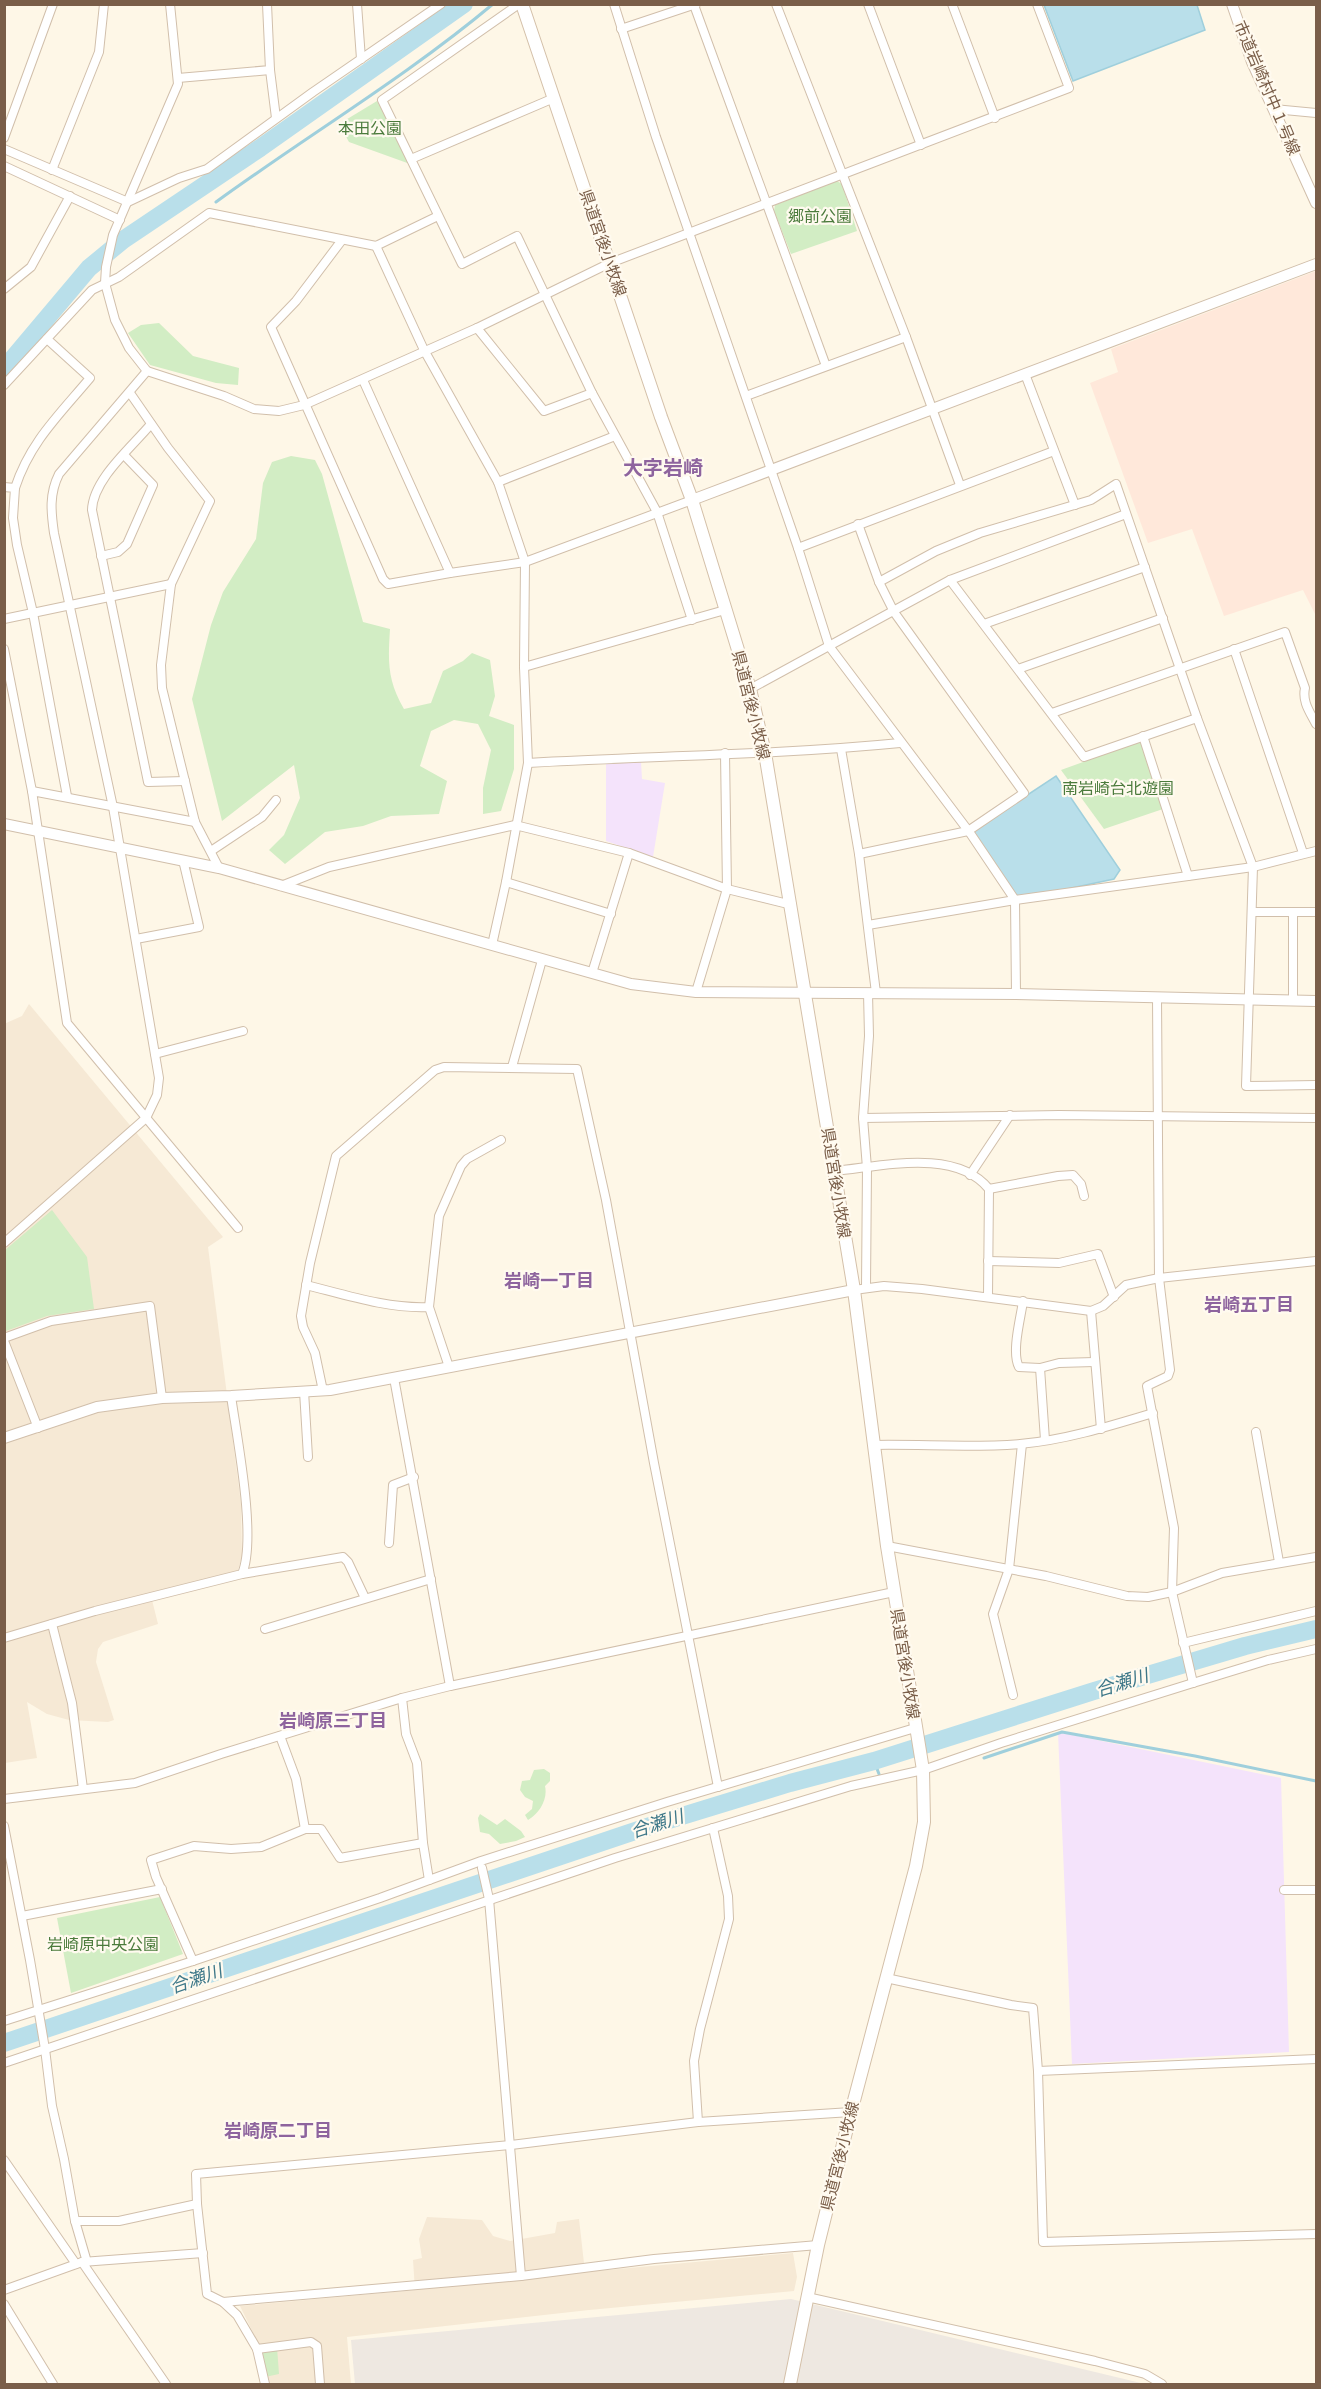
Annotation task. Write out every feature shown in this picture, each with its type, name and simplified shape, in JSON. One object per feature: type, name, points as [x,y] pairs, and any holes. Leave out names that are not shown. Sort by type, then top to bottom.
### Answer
[{"type":"main road","name":"県道宮後小牧線","points":[[521,4],[661,417],[692,500],[750,688],[765,753],[792,905],[834,1171],[860,1289],[873,1445],[922,1767],[924,1822],[916,1866],[818,2245],[790,2385]]},
{"type":"street","points":[[4,138],[53,4]]},
{"type":"street","points":[[52,170],[99,52],[104,4]]},
{"type":"street","points":[[170,4],[178,84],[110,246],[105,283],[108,299],[122,334],[147,370],[224,396],[254,409],[279,411],[304,405],[363,380],[424,350],[477,328],[610,263],[1069,88],[1037,4]]},
{"type":"street","points":[[267,4],[270,70],[276,118]]},
{"type":"street","points":[[357,4],[361,59]]},
{"type":"street","points":[[4,149],[128,202],[179,178],[207,169],[429,9],[441,4]]},
{"type":"street","points":[[521,4],[382,100],[462,264],[517,236],[592,393],[657,512],[692,620]]},
{"type":"street","points":[[614,4],[656,137],[798,548],[829,646],[968,831],[1015,900],[1016,994]]},
{"type":"street","points":[[776,4],[906,337],[960,485]]},
{"type":"street","points":[[868,4],[921,146]]},
{"type":"street","points":[[952,4],[994,118]]},
{"type":"street","name":"市道岩崎村中１号線","points":[[1233,4],[1252,62],[1313,184],[1317,203]]},
{"type":"street","points":[[621,29],[695,5],[826,366]]},
{"type":"street","points":[[178,78],[270,70]]},
{"type":"street","points":[[411,159],[554,98]]},
{"type":"street","points":[[1274,110],[1317,113]]},
{"type":"street","points":[[4,166],[120,220]]},
{"type":"street","points":[[4,289],[31,267],[70,196]]},
{"type":"street","points":[[4,385],[92,290],[119,277],[209,213],[376,246],[438,216]]},
{"type":"street","points":[[342,240],[296,300],[271,327],[383,579],[388,584],[525,562],[1317,264]]},
{"type":"street","points":[[376,246],[424,350],[498,482],[525,562],[524,667],[528,763],[492,945]]},
{"type":"street","points":[[477,328],[544,411],[592,393]]},
{"type":"street","points":[[746,396],[906,337]]},
{"type":"street","points":[[47,339],[90,378],[42,434],[22,467],[15,488],[14,518],[17,545],[33,613],[67,796]]},
{"type":"street","points":[[4,1243],[146,1118],[157,1095],[159,1078],[112,807],[51,512],[52,491],[59,474],[130,393],[147,370]]},
{"type":"street","points":[[1024,374],[1075,505]]},
{"type":"street","points":[[363,380],[450,573]]},
{"type":"street","points":[[130,393],[210,501],[171,584],[161,664],[162,688],[195,822],[219,868]]},
{"type":"street","points":[[152,424],[102,480],[92,498],[92,510],[148,782],[185,782]]},
{"type":"street","points":[[498,482],[615,436]]},
{"type":"street","points":[[798,548],[1054,451]]},
{"type":"street","points":[[101,556],[118,552],[127,544],[153,485],[124,455]]},
{"type":"street","points":[[879,582],[936,551],[980,533],[1091,500],[1116,484],[1197,718],[1253,867],[1246,1086],[1317,1085]]},
{"type":"street","points":[[4,487],[15,488]]},
{"type":"street","points":[[750,688],[950,580],[1126,514]]},
{"type":"street","points":[[858,524],[879,582],[894,612],[1024,793],[968,831],[859,854]]},
{"type":"street","points":[[984,624],[1145,567]]},
{"type":"street","points":[[950,580],[1084,757],[1197,718]]},
{"type":"street","points":[[4,619],[110,599],[171,584]]},
{"type":"street","points":[[524,667],[725,610]]},
{"type":"street","points":[[1018,669],[1163,618]]},
{"type":"street","points":[[1052,713],[1285,632],[1305,688],[1303,695],[1305,705],[1317,724]]},
{"type":"street","points":[[4,649],[8,687],[33,791],[67,1023],[238,1228]]},
{"type":"street","points":[[1234,649],[1303,854]]},
{"type":"street","points":[[1143,736],[1188,876]]},
{"type":"street","points":[[528,763],[765,753],[900,743]]},
{"type":"street","points":[[840,748],[859,854],[868,925],[872,993],[863,1118],[867,1168],[860,1289]]},
{"type":"street","points":[[696,992],[727,889],[725,753]]},
{"type":"street","points":[[33,791],[195,822]]},
{"type":"street","points":[[211,851],[262,817],[276,800]]},
{"type":"street","points":[[4,824],[219,868],[632,984],[696,992],[1016,994],[1317,1001]]},
{"type":"street","points":[[281,886],[329,867],[515,825],[629,853],[727,889],[792,905]]},
{"type":"street","points":[[868,925],[1015,900],[1253,867],[1317,851]]},
{"type":"street","points":[[591,973],[629,853]]},
{"type":"street","points":[[136,939],[199,927],[183,860]]},
{"type":"street","points":[[506,882],[611,914]]},
{"type":"street","points":[[1252,912],[1317,912]]},
{"type":"street","points":[[1293,912],[1293,1001]]},
{"type":"street","points":[[512,1067],[542,960]]},
{"type":"street","points":[[1157,997],[1159,1278],[1170,1370],[1168,1376],[1147,1386],[1174,1528],[1172,1592],[1192,1679]]},
{"type":"street","points":[[155,1054],[243,1031]]},
{"type":"street","points":[[323,1391],[315,1353],[303,1327],[301,1316],[336,1156],[435,1070],[444,1067],[577,1069],[606,1200],[629,1331],[718,1787]]},
{"type":"street","points":[[970,1175],[1010,1115]]},
{"type":"street","points":[[863,1118],[1157,1115],[1317,1119]]},
{"type":"street","points":[[449,1367],[429,1307],[439,1216],[457,1172],[467,1159],[501,1140]]},
{"type":"street","points":[[834,1171],[913,1163],[937,1163],[950,1165],[984,1182],[989,1189],[988,1296]]},
{"type":"street","points":[[989,1189],[1073,1175],[1081,1184],[1084,1196]]},
{"type":"street","points":[[988,1261],[1059,1263],[1098,1254],[1114,1297]]},
{"type":"street","points":[[4,1438],[97,1407],[162,1398],[323,1391],[629,1331],[860,1289],[884,1286],[988,1296],[1091,1311],[1103,1306],[1125,1285],[1159,1278],[1317,1261]]},
{"type":"street","points":[[306,1285],[373,1301],[413,1308],[429,1307]]},
{"type":"street","points":[[1023,1301],[1017,1339],[1019,1367],[1040,1368],[1059,1363],[1094,1362]]},
{"type":"street","points":[[38,1428],[4,1339],[51,1321],[150,1306],[162,1398]]},
{"type":"street","points":[[1091,1311],[1101,1429]]},
{"type":"street","points":[[1040,1368],[1045,1440]]},
{"type":"street","points":[[394,1378],[414,1477],[450,1686]]},
{"type":"street","points":[[304,1391],[308,1457]]},
{"type":"street","points":[[231,1396],[246,1507],[247,1562],[242,1574]]},
{"type":"street","points":[[873,1445],[1022,1444],[1101,1429],[1153,1413]]},
{"type":"street","points":[[1256,1432],[1279,1562]]},
{"type":"street","points":[[1013,1695],[993,1614],[1009,1569],[1022,1444]]},
{"type":"street","points":[[389,1543],[393,1485],[414,1477]]},
{"type":"street","points":[[887,1546],[1009,1569],[1127,1596],[1148,1597],[1172,1592],[1222,1573],[1317,1557]]},
{"type":"street","points":[[4,1638],[242,1574],[343,1557],[348,1562],[365,1598]]},
{"type":"street","points":[[265,1629],[431,1579]]},
{"type":"street","points":[[4,1799],[135,1783],[402,1698],[894,1592]]},
{"type":"street","points":[[1183,1646],[1317,1611]]},
{"type":"street","points":[[52,1624],[72,1703],[83,1789]]},
{"type":"street","points":[[4,2063],[45,2046],[489,1899],[713,1828],[1001,1743],[1192,1679],[1317,1649]]},
{"type":"street","points":[[402,1698],[406,1734],[417,1763],[423,1843],[429,1880]]},
{"type":"street","points":[[4,2021],[193,1961],[481,1861],[915,1728]]},
{"type":"street","points":[[280,1736],[296,1779],[305,1829]]},
{"type":"street","points":[[4,1826],[39,2010],[52,2106],[64,2159],[81,2263]]},
{"type":"street","points":[[698,2122],[694,2061],[700,2029],[729,1919],[728,1896],[713,1828]]},
{"type":"street","points":[[193,1961],[152,1860],[194,1846],[231,1849],[261,1847],[305,1829],[321,1829],[340,1858],[423,1843]]},
{"type":"street","points":[[482,1868],[489,1899],[521,2276]]},
{"type":"street","points":[[22,1916],[162,1889]]},
{"type":"street","points":[[1284,1890],[1317,1890]]},
{"type":"street","points":[[886,1978],[1011,2006],[1033,2008],[1038,2071],[1043,2242],[1317,2234]]},
{"type":"street","points":[[1038,2071],[1317,2059]]},
{"type":"street","points":[[265,2385],[257,2349],[237,2315],[223,2302],[207,2294],[196,2174],[511,2145],[698,2122],[851,2112]]},
{"type":"street","points":[[4,2160],[81,2263],[166,2385]]},
{"type":"street","points":[[75,2221],[119,2221],[197,2204]]},
{"type":"street","points":[[223,2302],[521,2276],[654,2259],[818,2245]]},
{"type":"street","points":[[4,2290],[81,2263],[203,2253]]},
{"type":"street","points":[[807,2297],[1095,2361],[1145,2374],[1162,2385]]},
{"type":"street","points":[[4,2304],[53,2385]]},
{"type":"street","points":[[257,2349],[311,2342],[317,2346],[320,2385]]},
{"type":"shaded area","points":[[1316,271],[1316,616],[1303,590],[1224,616],[1192,529],[1148,543],[1090,383],[1118,372],[1111,349]]},
{"type":"shaded area","points":[[641,762],[642,779],[665,783],[653,857],[606,841],[606,764]]},
{"type":"shaded area","points":[[29,1004],[223,1237],[208,1247],[241,1504],[242,1557],[236,1576],[152,1600],[158,1624],[103,1642],[98,1649],[96,1662],[114,1720],[108,1722],[69,1720],[47,1714],[27,1702],[37,1758],[5,1763],[4,1024],[22,1016]]},
{"type":"shaded area","points":[[1058,1732],[1281,1778],[1289,2052],[1072,2064]]},
{"type":"shaded area","points":[[427,2217],[482,2220],[493,2236],[510,2241],[555,2233],[557,2222],[579,2219],[585,2272],[793,2253],[797,2277],[794,2291],[589,2310],[347,2337],[351,2384],[268,2384],[261,2349],[240,2306],[415,2290],[413,2260],[422,2258],[419,2239]]},
{"type":"shaded area","points":[[791,2299],[1145,2384],[355,2384],[351,2340]]},
{"type":"green space","name":"本田公園","points":[[377,101],[410,164],[349,142],[339,124]]},
{"type":"green space","name":"郷前公園","points":[[837,181],[842,184],[857,231],[791,254],[774,211],[775,205]]},
{"type":"green space","points":[[159,323],[193,356],[239,368],[238,385],[216,383],[150,365],[128,333],[141,325]]},
{"type":"green space","points":[[291,456],[315,460],[322,474],[363,622],[390,629],[390,670],[394,689],[404,709],[431,703],[443,671],[463,661],[472,653],[490,660],[495,696],[489,716],[514,725],[514,769],[501,811],[483,814],[483,788],[491,750],[478,724],[454,720],[431,731],[420,766],[447,781],[439,814],[391,816],[363,826],[325,832],[285,864],[269,850],[284,835],[300,798],[294,765],[222,821],[192,699],[211,625],[223,592],[256,539],[263,483],[272,462]]},
{"type":"green space","name":"南岩崎台北遊園","points":[[1141,741],[1163,809],[1104,829],[1061,770]]},
{"type":"green space","points":[[52,1210],[87,1257],[94,1309],[47,1316],[6,1331],[5,1250]]},
{"type":"green space","points":[[544,1769],[550,1773],[550,1781],[545,1786],[544,1801],[539,1810],[528,1820],[525,1815],[532,1809],[533,1801],[525,1797],[520,1790],[522,1781],[530,1780],[534,1770]]},
{"type":"green space","points":[[480,1814],[497,1825],[505,1819],[525,1837],[500,1844],[489,1834],[480,1832],[478,1818]]},
{"type":"green space","name":"岩崎原中央公園","points":[[160,1897],[183,1954],[71,1993],[57,1918]]},
{"type":"green space","points":[[277,2347],[279,2374],[265,2377],[260,2351]]},
{"type":"water","points":[[1044,5],[1197,5],[1205,30],[1073,81]]},
{"type":"water","points":[[1056,776],[1120,870],[1114,879],[1015,900],[970,833]]},
{"type":"waterway","points":[[4,369],[89,268],[123,240],[260,148],[464,4]]},
{"type":"waterway","points":[[216,202],[426,56],[493,4]]},
{"type":"waterway","name":"合瀬川","points":[[4,2043],[656,1824],[790,1783],[874,1761],[1245,1646],[1316,1629]]},
{"type":"waterway","points":[[984,1758],[1062,1732],[1316,1781]]},
{"type":"waterway","points":[[874,1761],[879,1774]]},
{"type":"district","name":"大字岩崎","points":[[663,468]]},
{"type":"district","name":"岩崎一丁目","points":[[549,1281]]},
{"type":"district","name":"岩崎五丁目","points":[[1249,1305]]},
{"type":"district","name":"岩崎原三丁目","points":[[333,1721]]},
{"type":"district","name":"岩崎原二丁目","points":[[278,2131]]}]
